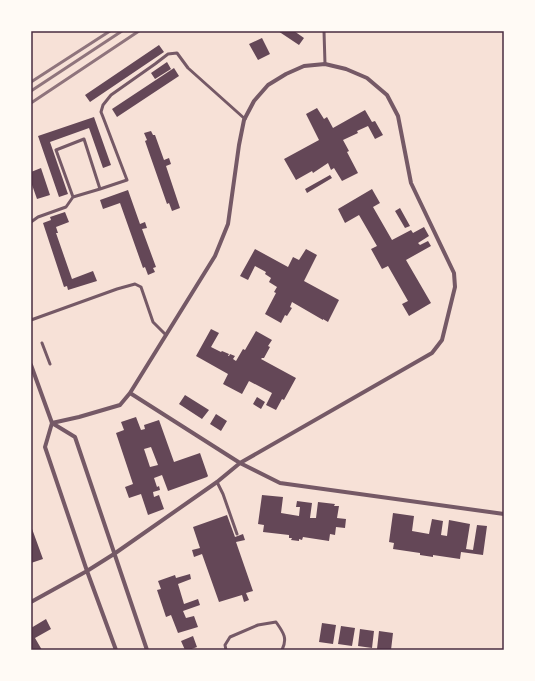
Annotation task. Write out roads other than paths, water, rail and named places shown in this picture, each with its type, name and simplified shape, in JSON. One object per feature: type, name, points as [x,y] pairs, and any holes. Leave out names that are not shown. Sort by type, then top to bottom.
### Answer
[{"type":"street","points":[[31,602],[114,554],[217,482],[240,463],[432,353],[442,340],[455,287],[454,273],[411,183],[398,116],[387,95],[367,78],[346,69],[325,64],[304,66],[286,74],[268,85],[254,101],[245,119],[239,145],[228,224],[215,256],[130,392],[120,405],[80,417],[52,423]]},
{"type":"street","points":[[31,365],[52,423],[45,447],[87,571],[116,650]]},
{"type":"street","points":[[130,392],[240,463],[280,483],[504,514]]},
{"type":"street","points":[[52,423],[75,437],[147,650]]},
{"type":"lane","points":[[324,31],[325,64]]},
{"type":"lane","points":[[31,222],[38,217],[66,207],[73,197],[127,180],[103,117],[103,105],[111,94],[168,54],[177,53],[188,68],[245,119]]},
{"type":"lane","points":[[73,197],[56,150],[84,139],[100,189]]},
{"type":"lane","points":[[31,320],[135,284],[141,287],[153,322],[166,335]]},
{"type":"lane","points":[[42,343],[50,364]]},
{"type":"lane","points":[[217,482],[223,494],[237,534]]},
{"type":"lane","points":[[226,650],[225,645],[230,637],[258,625],[276,622],[284,634],[286,644],[282,650]]},
{"type":"railway","points":[[31,82],[110,31]]},
{"type":"railway","points":[[31,91],[122,31]]},
{"type":"railway","points":[[31,103],[139,31]]}]
